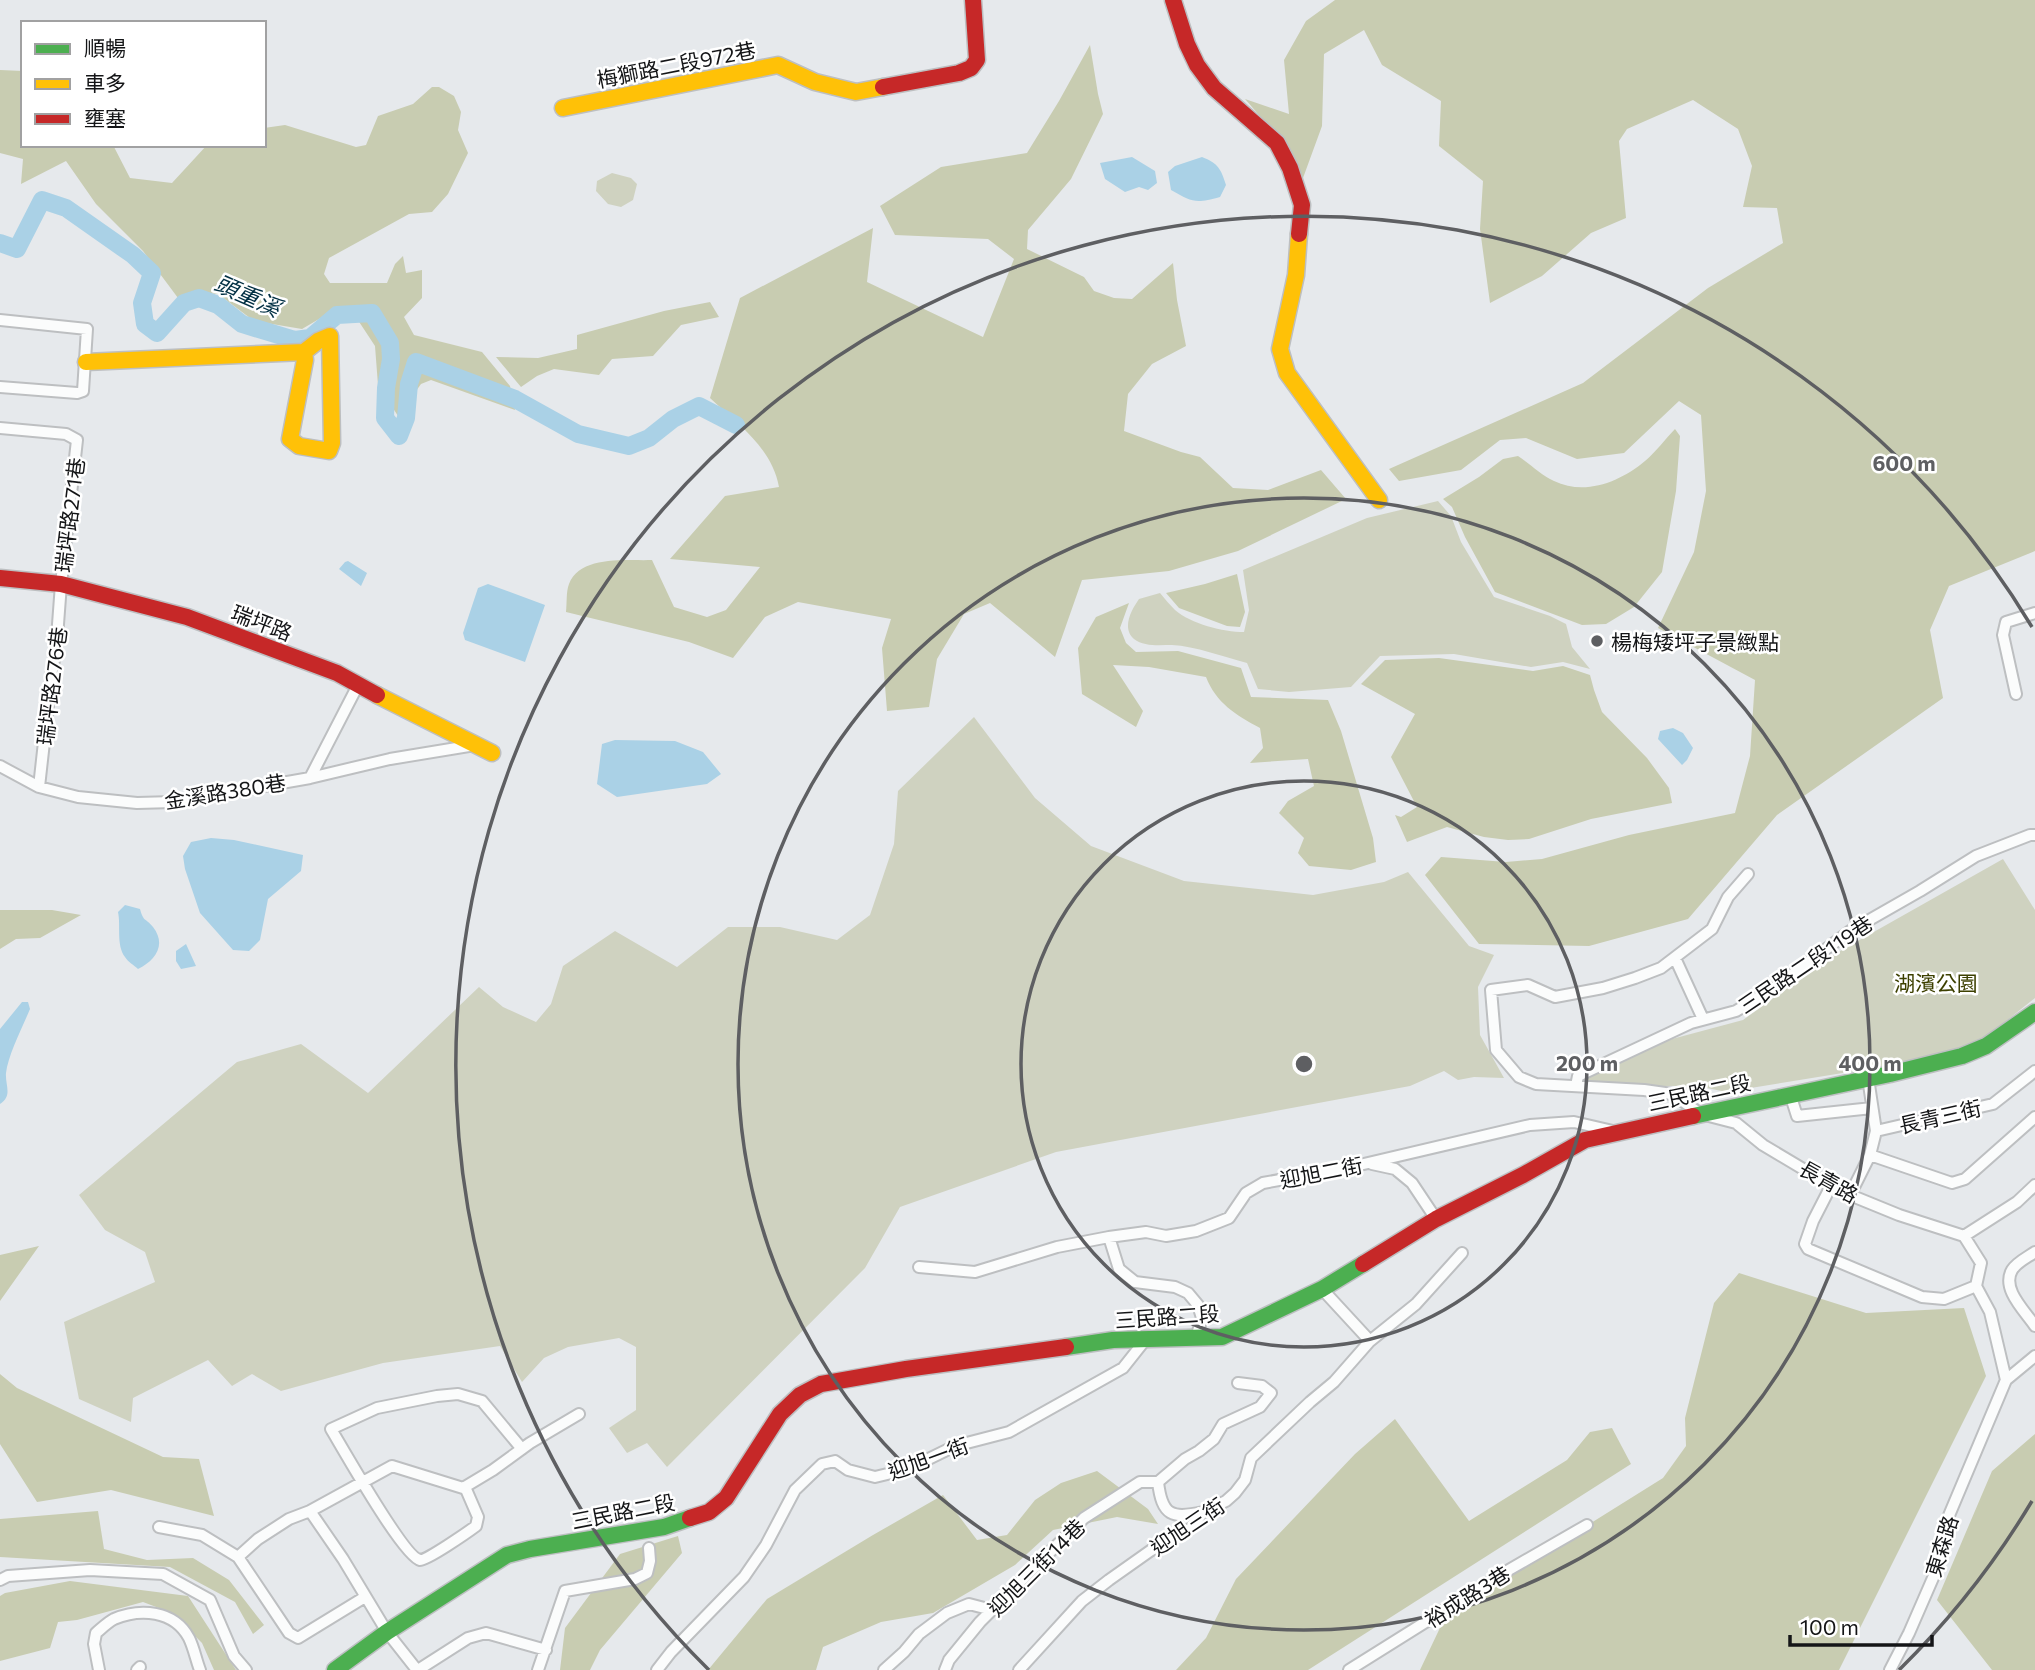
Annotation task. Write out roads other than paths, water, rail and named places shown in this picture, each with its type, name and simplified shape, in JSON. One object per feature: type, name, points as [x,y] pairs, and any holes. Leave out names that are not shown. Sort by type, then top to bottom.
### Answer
[{"type":"street","name":"梅獅路二段972巷","points":[[563,108],[778,65],[815,82],[856,92],[959,73],[971,68],[977,60],[973,0]]},
{"type":"street","points":[[1173,0],[1187,44],[1197,65],[1214,88],[1277,143],[1290,168],[1302,205],[1296,275],[1280,349],[1283,363],[1287,373],[1379,500]]},
{"type":"street","points":[[0,320],[87,329],[83,391],[77,393],[0,387]]},
{"type":"street","points":[[86,362],[304,352],[330,336],[330,451],[299,446],[290,439],[305,360],[304,352]]},
{"type":"street","name":"瑞坪路271巷","points":[[0,428],[65,434],[77,440],[61,584]]},
{"type":"street","name":"瑞坪路","points":[[0,578],[61,584],[187,617],[337,673],[492,753]]},
{"type":"street","name":"瑞坪路276巷","points":[[39,787],[56,651],[61,584]]},
{"type":"street","points":[[2017,694],[2003,635],[2006,622],[2035,613]]},
{"type":"street","name":"金溪路380巷","points":[[0,766],[39,787],[78,797],[137,803],[174,802],[310,778],[358,685]]},
{"type":"street","points":[[310,778],[390,759],[475,744]]},
{"type":"street","name":"三民路二段119巷","points":[[1576,1086],[1578,1076],[1690,1023],[1735,1012],[1777,986],[1850,931],[1976,856],[2035,835]]},
{"type":"street","points":[[1703,1019],[1675,958],[1712,929],[1728,897],[1748,874]]},
{"type":"street","name":"長青路","points":[[1675,958],[1661,968],[1635,978],[1603,988],[1555,997],[1528,985],[1491,990],[1496,1050],[1519,1077],[1536,1084],[1672,1094],[1701,1114],[1736,1124],[1763,1145],[1850,1195],[1899,1215],[1964,1236]]},
{"type":"street","name":"三民路二段","points":[[335,1670],[387,1632],[507,1555],[664,1528],[709,1512],[726,1498],[780,1414],[800,1395],[821,1384],[906,1369],[1113,1340],[1222,1337],[1322,1289],[1436,1219],[1585,1140],[1962,1056],[1986,1046],[2035,1012]]},
{"type":"street","name":"長青三街","points":[[1876,1130],[1993,1104],[2035,1071]]},
{"type":"street","points":[[1850,1195],[1870,1155],[1876,1130],[1868,1078]]},
{"type":"street","points":[[1790,1094],[1797,1116],[1872,1108]]},
{"type":"street","points":[[1870,1155],[1952,1183],[1965,1179],[2035,1117]]},
{"type":"street","name":"迎旭二街","points":[[919,1267],[975,1272],[1057,1247],[1109,1237],[1146,1232],[1166,1236],[1196,1231],[1229,1218],[1246,1193],[1263,1183],[1369,1163],[1530,1125],[1574,1122],[1616,1132]]},
{"type":"street","points":[[1369,1163],[1395,1169],[1412,1183],[1436,1219]]},
{"type":"street","points":[[1832,1184],[1809,1232],[1805,1244],[1808,1249],[1922,1297],[1944,1299],[1976,1286]]},
{"type":"street","points":[[2035,1185],[2017,1202],[1964,1236],[1981,1263],[1976,1286],[1990,1312],[2006,1380],[2035,1356]]},
{"type":"street","points":[[1109,1237],[1119,1269],[1135,1282],[1175,1287],[1188,1293],[1198,1305],[1202,1318],[1196,1338]]},
{"type":"street","name":"迎旭三街","points":[[1018,1670],[1082,1601],[1150,1550],[1191,1528],[1203,1513],[1235,1493],[1245,1480],[1251,1458],[1334,1382],[1370,1341],[1416,1304],[1462,1252]]},
{"type":"street","points":[[2035,1252],[2013,1267],[2010,1277],[2011,1291],[2035,1325]]},
{"type":"street","points":[[1322,1289],[1370,1341]]},
{"type":"street","name":"迎旭一街","points":[[657,1670],[744,1577],[795,1490],[822,1464],[835,1461],[848,1470],[875,1477],[908,1469],[955,1446],[1009,1432],[1123,1368],[1146,1339]]},
{"type":"street","name":"東森路","points":[[1890,1670],[1936,1571],[1945,1525],[2006,1380]]},
{"type":"street","points":[[1203,1513],[1183,1517],[1171,1513],[1160,1500],[1158,1482],[1214,1439],[1223,1424],[1260,1407],[1271,1393],[1262,1386],[1237,1383]]},
{"type":"street","points":[[465,1487],[478,1517],[475,1527],[419,1560],[376,1506],[331,1429],[377,1408],[458,1394],[482,1401],[522,1449]]},
{"type":"street","points":[[238,1557],[258,1539],[289,1519],[310,1511],[391,1466],[463,1488],[579,1414]]},
{"type":"street","name":"迎旭三街14巷","points":[[945,1670],[949,1660],[980,1622],[1084,1518],[1140,1482],[1158,1482]]},
{"type":"street","points":[[310,1511],[387,1632],[418,1670],[468,1638],[486,1633],[546,1650]]},
{"type":"street","name":"裕成路3巷","points":[[1349,1670],[1507,1571],[1587,1525]]},
{"type":"street","points":[[159,1527],[202,1535],[238,1557],[289,1633],[298,1638],[365,1597]]},
{"type":"street","points":[[538,1670],[565,1591],[635,1579],[647,1573],[649,1548]]},
{"type":"street","points":[[0,1580],[8,1576],[90,1570],[163,1574],[210,1600],[234,1656],[246,1670]]},
{"type":"street","points":[[884,1670],[904,1652],[919,1633],[947,1613],[969,1604],[992,1610]]},
{"type":"street","points":[[99,1670],[94,1644],[96,1633],[112,1620],[138,1612],[157,1614],[173,1620],[188,1636],[200,1670]]},
{"type":"water","points":[[1132,157],[1155,171],[1157,183],[1148,190],[1139,187],[1125,192],[1105,179],[1100,163]]},
{"type":"water","points":[[1202,157],[1215,164],[1222,175],[1226,185],[1220,197],[1194,201],[1171,190],[1168,172],[1175,166]]},
{"type":"water","points":[[348,561],[367,573],[361,586],[339,569]]},
{"type":"water","points":[[488,584],[545,605],[525,662],[465,640],[463,633],[478,588]]},
{"type":"water","points":[[1673,728],[1683,733],[1693,748],[1682,765],[1658,739],[1660,731]]},
{"type":"water","points":[[615,740],[675,741],[703,752],[721,774],[707,784],[617,797],[597,784],[602,744]]},
{"type":"water","points":[[211,838],[234,840],[303,855],[301,871],[268,899],[260,940],[249,951],[233,950],[200,913],[185,869],[183,856],[191,842]]},
{"type":"water","points":[[125,905],[140,909],[159,940],[154,957],[138,969],[122,952],[118,912]]},
{"type":"water","points":[[186,944],[196,966],[181,969],[176,961],[176,951]]},
{"type":"water","points":[[22,1002],[28,1002],[30,1009],[10,1058],[6,1073],[7,1094],[0,1104],[0,1029]]},
{"type":"waterway","name":"頭重溪","points":[[0,243],[17,249],[42,200],[66,208],[133,255],[152,273],[142,303],[145,324],[157,333],[184,303],[199,298],[218,305],[242,324],[295,340],[310,338],[337,315],[372,313],[390,343],[385,418],[399,436],[406,418],[409,384],[416,362],[515,399],[578,434],[629,446],[649,438],[673,419],[699,406],[736,425]]},
{"type":"place","name":"楊梅矮坪子景緻點","points":[[1597,641]]},
{"type":"park label","name":"湖濱公園","points":[[1936,982]]}]
